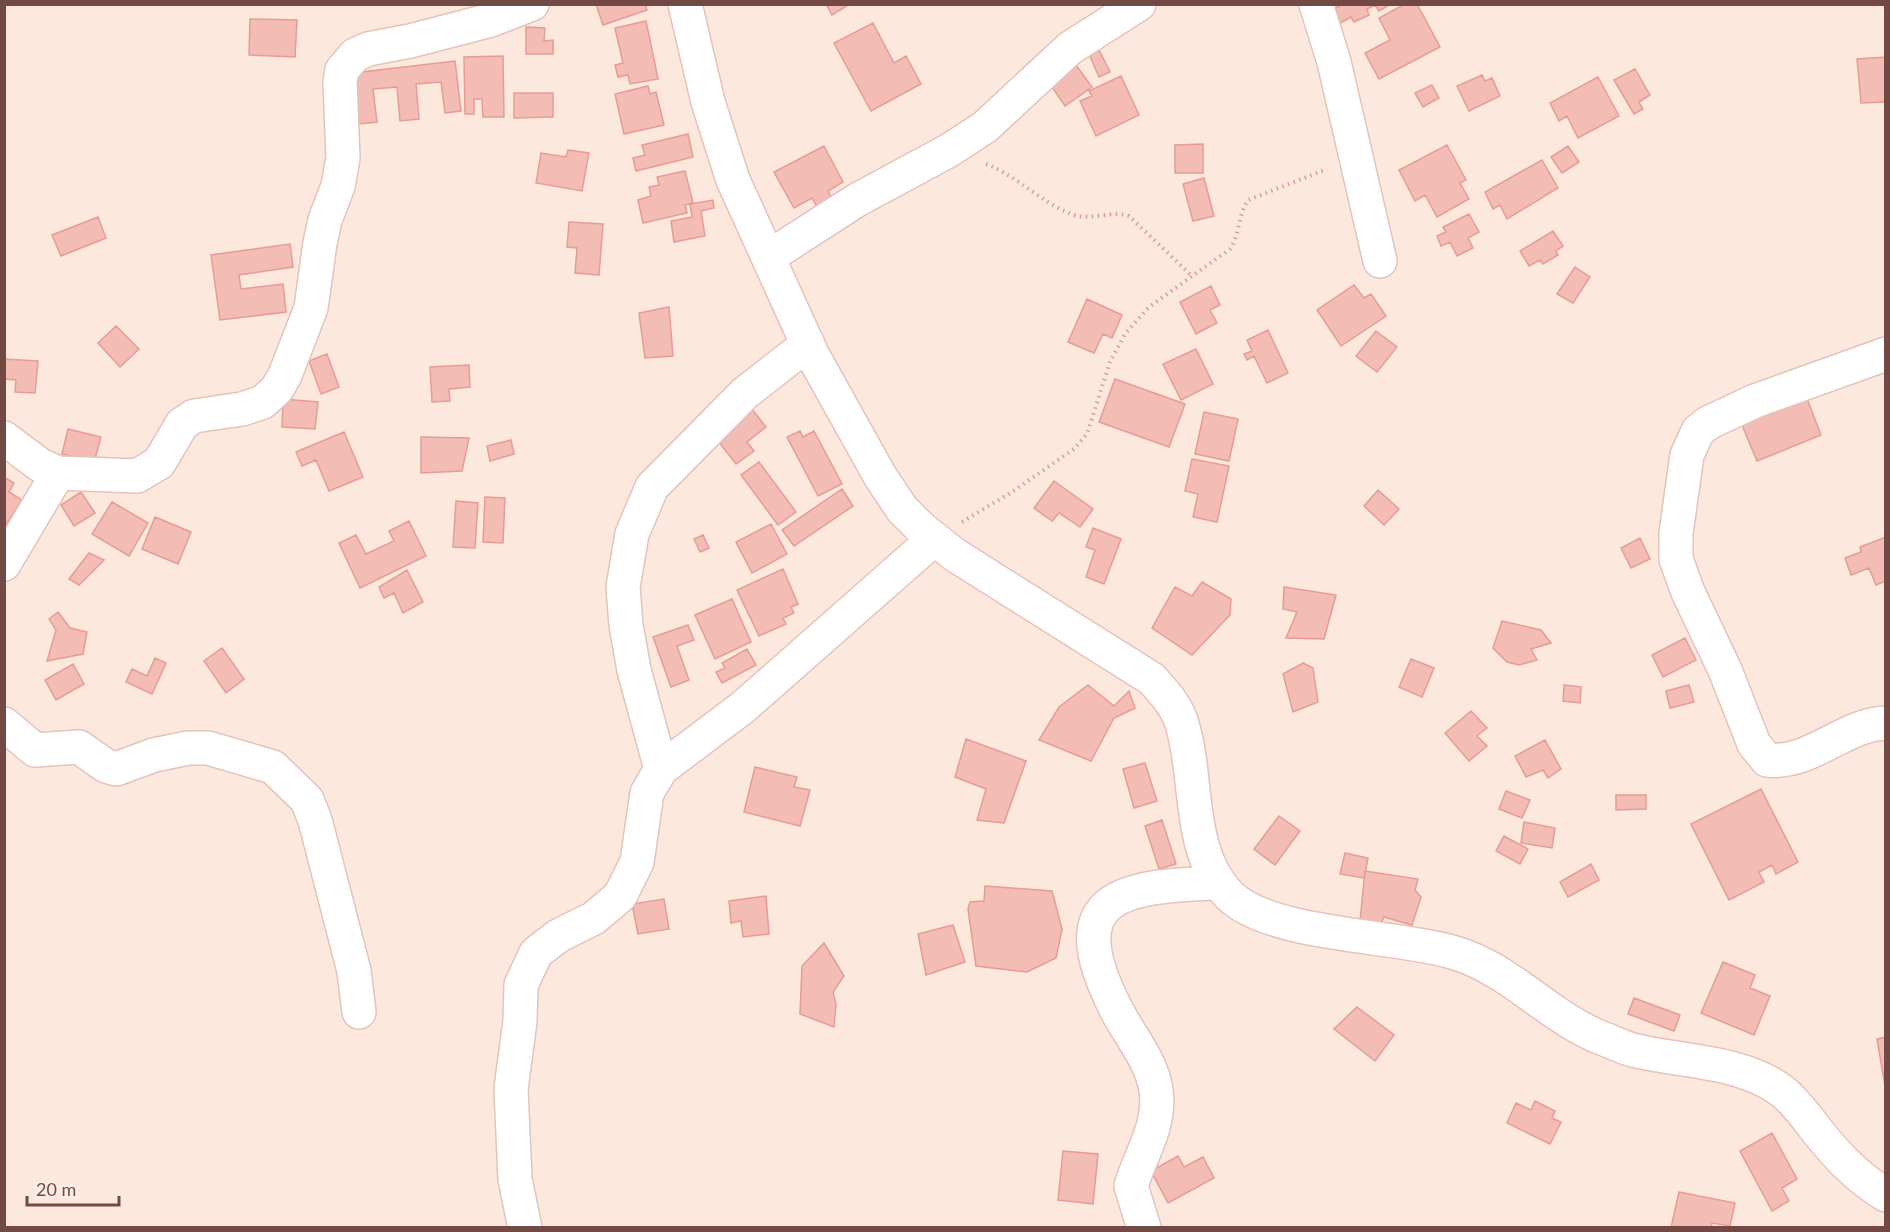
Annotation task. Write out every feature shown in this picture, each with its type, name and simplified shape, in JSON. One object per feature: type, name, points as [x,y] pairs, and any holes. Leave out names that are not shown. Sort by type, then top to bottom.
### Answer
[{"type":"street","points":[[4,438],[40,465],[58,473],[138,476],[159,463],[182,424],[194,416],[242,409],[263,402],[277,389],[285,375],[311,308],[320,243],[325,220],[338,186],[343,158],[340,82],[342,70],[354,56],[368,49],[410,41],[491,20],[532,4]]},
{"type":"street","points":[[684,4],[708,102],[733,180],[770,256],[808,344],[880,476],[902,508],[934,539],[981,573],[1152,679],[1171,700],[1182,723],[1202,846],[1218,882],[1232,898],[1252,912],[1280,921],[1450,951],[1480,962],[1511,980],[1571,1022],[1635,1051],[1693,1060],[1768,1082],[1794,1103],[1864,1182],[1886,1195]]},
{"type":"street","points":[[770,256],[857,200],[948,152],[985,126],[1070,48],[1139,4]]},
{"type":"street","points":[[1316,4],[1334,62],[1380,261]]},
{"type":"street","points":[[661,770],[634,670],[626,625],[623,587],[632,534],[652,487],[745,393],[808,344]]},
{"type":"street","points":[[1886,354],[1755,401],[1708,423],[1698,431],[1687,455],[1676,533],[1676,559],[1688,592],[1725,670],[1754,744],[1767,760],[1799,758],[1846,736],[1886,723]]},
{"type":"street","points":[[4,564],[58,473]]},
{"type":"street","points":[[525,1227],[515,1179],[511,1089],[520,1022],[521,985],[536,953],[558,936],[594,918],[620,896],[637,862],[647,793],[661,770],[742,708],[934,539]]},
{"type":"street","points":[[4,724],[35,750],[79,747],[106,766],[116,769],[153,755],[188,748],[208,748],[273,767],[307,800],[315,820],[354,971],[359,1012]]},
{"type":"street","points":[[1144,1227],[1131,1186],[1152,1137],[1157,1113],[1156,1089],[1138,1047],[1116,1010],[1102,978],[1091,940],[1096,921],[1107,906],[1126,893],[1172,884],[1218,882]]},
{"type":"path","points":[[948,152],[990,166],[1026,186],[1059,210],[1077,217],[1120,213],[1128,216],[1192,276]]},
{"type":"path","points":[[934,539],[1012,492],[1074,449],[1087,434],[1110,362],[1125,334],[1149,307],[1230,249],[1236,240],[1243,208],[1248,200],[1355,156]]},
{"type":"building","points":[[596,4],[645,4],[647,10],[603,25]]},
{"type":"building","points":[[826,4],[850,4],[832,15]]},
{"type":"building","points":[[1343,4],[1389,5],[1379,11],[1375,5],[1367,9],[1369,15],[1354,22],[1351,17],[1337,25],[1330,11]]},
{"type":"building","points":[[1405,4],[1417,4],[1440,47],[1379,79],[1365,53],[1390,40],[1379,18]]},
{"type":"building","points":[[250,19],[297,20],[295,57],[249,55]]},
{"type":"building","points":[[646,21],[658,79],[630,84],[628,75],[618,77],[615,65],[623,63],[615,28]]},
{"type":"building","points":[[873,23],[894,63],[906,56],[921,84],[871,111],[834,43]]},
{"type":"building","points":[[526,27],[545,28],[544,41],[553,40],[553,54],[526,54]]},
{"type":"building","points":[[1099,50],[1110,72],[1099,77],[1089,54]]},
{"type":"building","points":[[503,56],[504,117],[483,117],[482,99],[474,99],[474,114],[465,114],[464,57]]},
{"type":"building","points":[[1886,57],[1886,102],[1861,103],[1857,59]]},
{"type":"building","points":[[455,61],[461,111],[445,113],[441,82],[416,84],[419,119],[400,121],[397,87],[373,89],[377,122],[359,124],[353,73]]},
{"type":"building","points":[[1073,61],[1092,87],[1065,106],[1047,80]]},
{"type":"building","points":[[1635,69],[1650,95],[1639,102],[1643,109],[1634,114],[1614,80]]},
{"type":"building","points":[[1482,75],[1485,81],[1492,78],[1500,96],[1469,111],[1457,86]]},
{"type":"building","points":[[1121,76],[1139,115],[1096,136],[1080,101],[1092,96],[1089,91]]},
{"type":"building","points":[[1598,77],[1619,116],[1578,138],[1567,116],[1559,121],[1550,103]]},
{"type":"building","points":[[1432,85],[1439,98],[1423,107],[1415,93]]},
{"type":"building","points":[[648,86],[650,94],[656,92],[664,125],[624,134],[615,94]]},
{"type":"building","points":[[514,93],[553,93],[553,117],[514,118]]},
{"type":"building","points":[[688,134],[693,157],[636,171],[633,158],[645,155],[642,145]]},
{"type":"building","points":[[1203,144],[1203,173],[1175,173],[1175,145]]},
{"type":"building","points":[[1447,145],[1466,180],[1460,183],[1469,199],[1437,217],[1425,195],[1415,201],[1399,170]]},
{"type":"building","points":[[824,146],[843,182],[828,191],[832,199],[817,207],[812,198],[794,208],[774,172]]},
{"type":"building","points":[[1568,146],[1579,162],[1562,173],[1551,157]]},
{"type":"building","points":[[568,150],[589,153],[582,191],[536,183],[541,153],[566,157]]},
{"type":"building","points":[[1542,160],[1558,188],[1507,219],[1500,205],[1493,209],[1485,192]]},
{"type":"building","points":[[685,171],[693,203],[685,205],[687,213],[643,223],[638,200],[651,196],[649,187],[659,185],[657,177]]},
{"type":"building","points":[[1204,178],[1214,216],[1193,221],[1183,184]]},
{"type":"building","points":[[713,200],[714,208],[701,211],[705,236],[674,242],[671,221],[692,217],[690,204]]},
{"type":"building","points":[[1469,214],[1479,232],[1468,238],[1473,248],[1457,256],[1450,242],[1441,246],[1437,236],[1446,232],[1443,227]]},
{"type":"building","points":[[98,217],[106,238],[61,256],[52,235]]},
{"type":"building","points":[[569,222],[603,224],[599,275],[575,273],[577,248],[567,247]]},
{"type":"building","points":[[1553,231],[1563,246],[1556,251],[1558,255],[1543,264],[1540,260],[1529,266],[1520,251]]},
{"type":"building","points":[[290,244],[293,267],[239,275],[241,289],[283,284],[286,312],[220,320],[211,255]]},
{"type":"building","points":[[1575,267],[1590,277],[1573,303],[1557,294]]},
{"type":"building","points":[[1354,285],[1364,298],[1371,294],[1386,316],[1341,346],[1317,310]]},
{"type":"building","points":[[1211,286],[1220,305],[1210,310],[1217,323],[1196,334],[1180,302]]},
{"type":"building","points":[[1087,299],[1122,315],[1112,338],[1103,334],[1094,353],[1068,342]]},
{"type":"building","points":[[669,307],[673,356],[645,358],[639,313]]},
{"type":"building","points":[[116,326],[139,349],[120,367],[98,343]]},
{"type":"building","points":[[1268,330],[1288,373],[1267,383],[1254,356],[1247,360],[1244,354],[1252,351],[1247,340]]},
{"type":"building","points":[[1376,331],[1397,347],[1377,372],[1356,356]]},
{"type":"building","points":[[1196,349],[1213,384],[1181,400],[1163,364]]},
{"type":"building","points":[[327,354],[339,387],[321,394],[309,361]]},
{"type":"building","points":[[4,359],[38,361],[35,393],[15,392],[16,380],[4,379]]},
{"type":"building","points":[[469,365],[470,387],[449,389],[450,401],[432,402],[430,367]]},
{"type":"building","points":[[1115,379],[1185,404],[1169,447],[1099,422]]},
{"type":"building","points":[[1804,391],[1821,435],[1757,461],[1739,418]]},
{"type":"building","points":[[283,399],[318,402],[315,429],[282,427]]},
{"type":"building","points":[[751,408],[766,427],[747,442],[754,451],[736,464],[715,437]]},
{"type":"building","points":[[1204,412],[1238,419],[1229,461],[1195,454]]},
{"type":"building","points":[[68,429],[101,437],[94,462],[62,454]]},
{"type":"building","points":[[800,431],[803,437],[814,431],[842,484],[818,496],[787,437]]},
{"type":"building","points":[[344,432],[363,477],[329,491],[316,460],[302,466],[296,452]]},
{"type":"building","points":[[421,437],[469,438],[462,471],[421,473]]},
{"type":"building","points":[[511,440],[514,454],[490,461],[487,446]]},
{"type":"building","points":[[1192,459],[1229,466],[1217,522],[1193,517],[1198,494],[1185,491]]},
{"type":"building","points":[[759,462],[796,512],[778,525],[741,475]]},
{"type":"building","points":[[4,477],[14,483],[9,492],[22,500],[4,528]]},
{"type":"building","points":[[1054,481],[1093,509],[1080,527],[1059,513],[1052,521],[1034,508]]},
{"type":"building","points":[[842,489],[853,506],[794,546],[782,530]]},
{"type":"building","points":[[1378,490],[1399,509],[1384,525],[1364,506]]},
{"type":"building","points":[[81,492],[95,513],[74,526],[61,505]]},
{"type":"building","points":[[485,497],[505,498],[503,543],[483,542]]},
{"type":"building","points":[[456,501],[478,503],[475,548],[453,547]]},
{"type":"building","points":[[112,502],[148,523],[129,556],[92,534]]},
{"type":"building","points":[[155,517],[191,532],[178,564],[142,549]]},
{"type":"building","points":[[409,521],[426,556],[360,588],[339,543],[356,535],[366,554],[394,541],[389,531]]},
{"type":"building","points":[[771,524],[787,554],[752,573],[736,542]]},
{"type":"building","points":[[1093,528],[1121,539],[1104,584],[1086,577],[1095,550],[1086,547]]},
{"type":"building","points":[[703,535],[709,548],[700,552],[694,539]]},
{"type":"building","points":[[1886,537],[1886,581],[1876,585],[1869,568],[1851,575],[1845,558],[1861,552],[1860,547]]},
{"type":"building","points":[[1640,538],[1650,559],[1631,568],[1621,548]]},
{"type":"building","points":[[89,553],[104,560],[79,585],[69,579]]},
{"type":"building","points":[[783,569],[798,604],[791,607],[794,613],[783,618],[786,624],[759,636],[737,590]]},
{"type":"building","points":[[407,570],[423,602],[403,613],[394,593],[384,598],[379,587]]},
{"type":"building","points":[[1202,582],[1231,599],[1230,615],[1192,655],[1152,628],[1175,587],[1192,596]]},
{"type":"building","points":[[1284,587],[1336,595],[1324,639],[1286,638],[1297,612],[1283,609]]},
{"type":"building","points":[[732,599],[751,642],[715,659],[695,615]]},
{"type":"building","points":[[58,612],[70,628],[87,632],[83,654],[47,661],[56,630],[49,619]]},
{"type":"building","points":[[1502,621],[1541,630],[1551,643],[1531,649],[1537,660],[1519,665],[1507,662],[1493,648]]},
{"type":"building","points":[[688,625],[694,640],[677,646],[689,680],[671,687],[653,637]]},
{"type":"building","points":[[1685,638],[1696,660],[1663,677],[1652,655]]},
{"type":"building","points":[[222,648],[244,679],[226,693],[204,661]]},
{"type":"building","points":[[747,649],[756,665],[722,683],[716,672],[725,668],[722,663]]},
{"type":"building","points":[[155,658],[166,663],[152,694],[126,682],[132,669],[147,676]]},
{"type":"building","points":[[1411,659],[1434,668],[1422,697],[1399,687]]},
{"type":"building","points":[[1303,663],[1313,668],[1318,702],[1293,712],[1283,674]]},
{"type":"building","points":[[73,664],[84,684],[56,700],[45,680]]},
{"type":"building","points":[[1088,685],[1114,706],[1129,691],[1135,708],[1114,718],[1091,761],[1039,740],[1059,707]]},
{"type":"building","points":[[1564,685],[1581,687],[1580,703],[1563,701]]},
{"type":"building","points":[[1689,685],[1694,702],[1670,708],[1666,691]]},
{"type":"building","points":[[1471,711],[1487,728],[1477,736],[1487,746],[1469,761],[1445,733]]},
{"type":"building","points":[[966,739],[1026,761],[1004,823],[977,820],[986,789],[955,777]]},
{"type":"building","points":[[1545,740],[1561,769],[1548,778],[1543,770],[1526,777],[1515,756]]},
{"type":"building","points":[[1145,763],[1157,801],[1134,808],[1123,769]]},
{"type":"building","points":[[755,767],[797,777],[794,787],[810,790],[800,826],[744,812]]},
{"type":"building","points":[[1761,789],[1798,862],[1776,874],[1772,865],[1759,872],[1764,882],[1729,900],[1691,824]]},
{"type":"building","points":[[1506,791],[1530,800],[1522,818],[1499,809]]},
{"type":"building","points":[[1616,795],[1646,795],[1646,809],[1616,810]]},
{"type":"building","points":[[1279,816],[1300,831],[1275,865],[1254,849]]},
{"type":"building","points":[[1162,820],[1176,864],[1159,869],[1145,826]]},
{"type":"building","points":[[1524,822],[1555,828],[1552,848],[1521,843]]},
{"type":"building","points":[[1504,836],[1528,849],[1520,864],[1496,851]]},
{"type":"building","points":[[1345,853],[1368,858],[1364,878],[1340,874]]},
{"type":"building","points":[[1591,864],[1599,880],[1568,897],[1560,882]]},
{"type":"building","points":[[1365,871],[1418,879],[1415,890],[1421,897],[1412,925],[1384,917],[1380,925],[1360,921]]},
{"type":"building","points":[[985,886],[1052,891],[1062,929],[1056,958],[1027,972],[976,966],[968,909],[970,902],[984,901]]},
{"type":"building","points":[[766,896],[769,934],[743,937],[741,921],[731,923],[729,901]]},
{"type":"building","points":[[664,899],[669,929],[638,934],[632,904]]},
{"type":"building","points":[[953,925],[965,962],[926,975],[918,934]]},
{"type":"building","points":[[824,943],[844,976],[833,992],[836,1004],[834,1027],[800,1014],[802,966]]},
{"type":"building","points":[[1723,962],[1755,975],[1750,988],[1770,996],[1754,1035],[1701,1013]]},
{"type":"building","points":[[1634,998],[1680,1015],[1674,1031],[1628,1014]]},
{"type":"building","points":[[1357,1007],[1394,1035],[1375,1061],[1334,1029]]},
{"type":"building","points":[[1886,1037],[1886,1092],[1877,1039]]},
{"type":"building","points":[[1535,1101],[1555,1111],[1552,1118],[1561,1122],[1550,1144],[1507,1123],[1516,1103],[1531,1110]]},
{"type":"building","points":[[1772,1133],[1797,1179],[1782,1188],[1789,1201],[1772,1211],[1740,1151]]},
{"type":"building","points":[[1063,1151],[1098,1154],[1093,1204],[1058,1200]]},
{"type":"building","points":[[1178,1156],[1184,1167],[1203,1157],[1214,1178],[1168,1203],[1151,1171]]},
{"type":"building","points":[[1679,1192],[1735,1203],[1730,1226],[1712,1223],[1711,1228],[1671,1228]]}]
